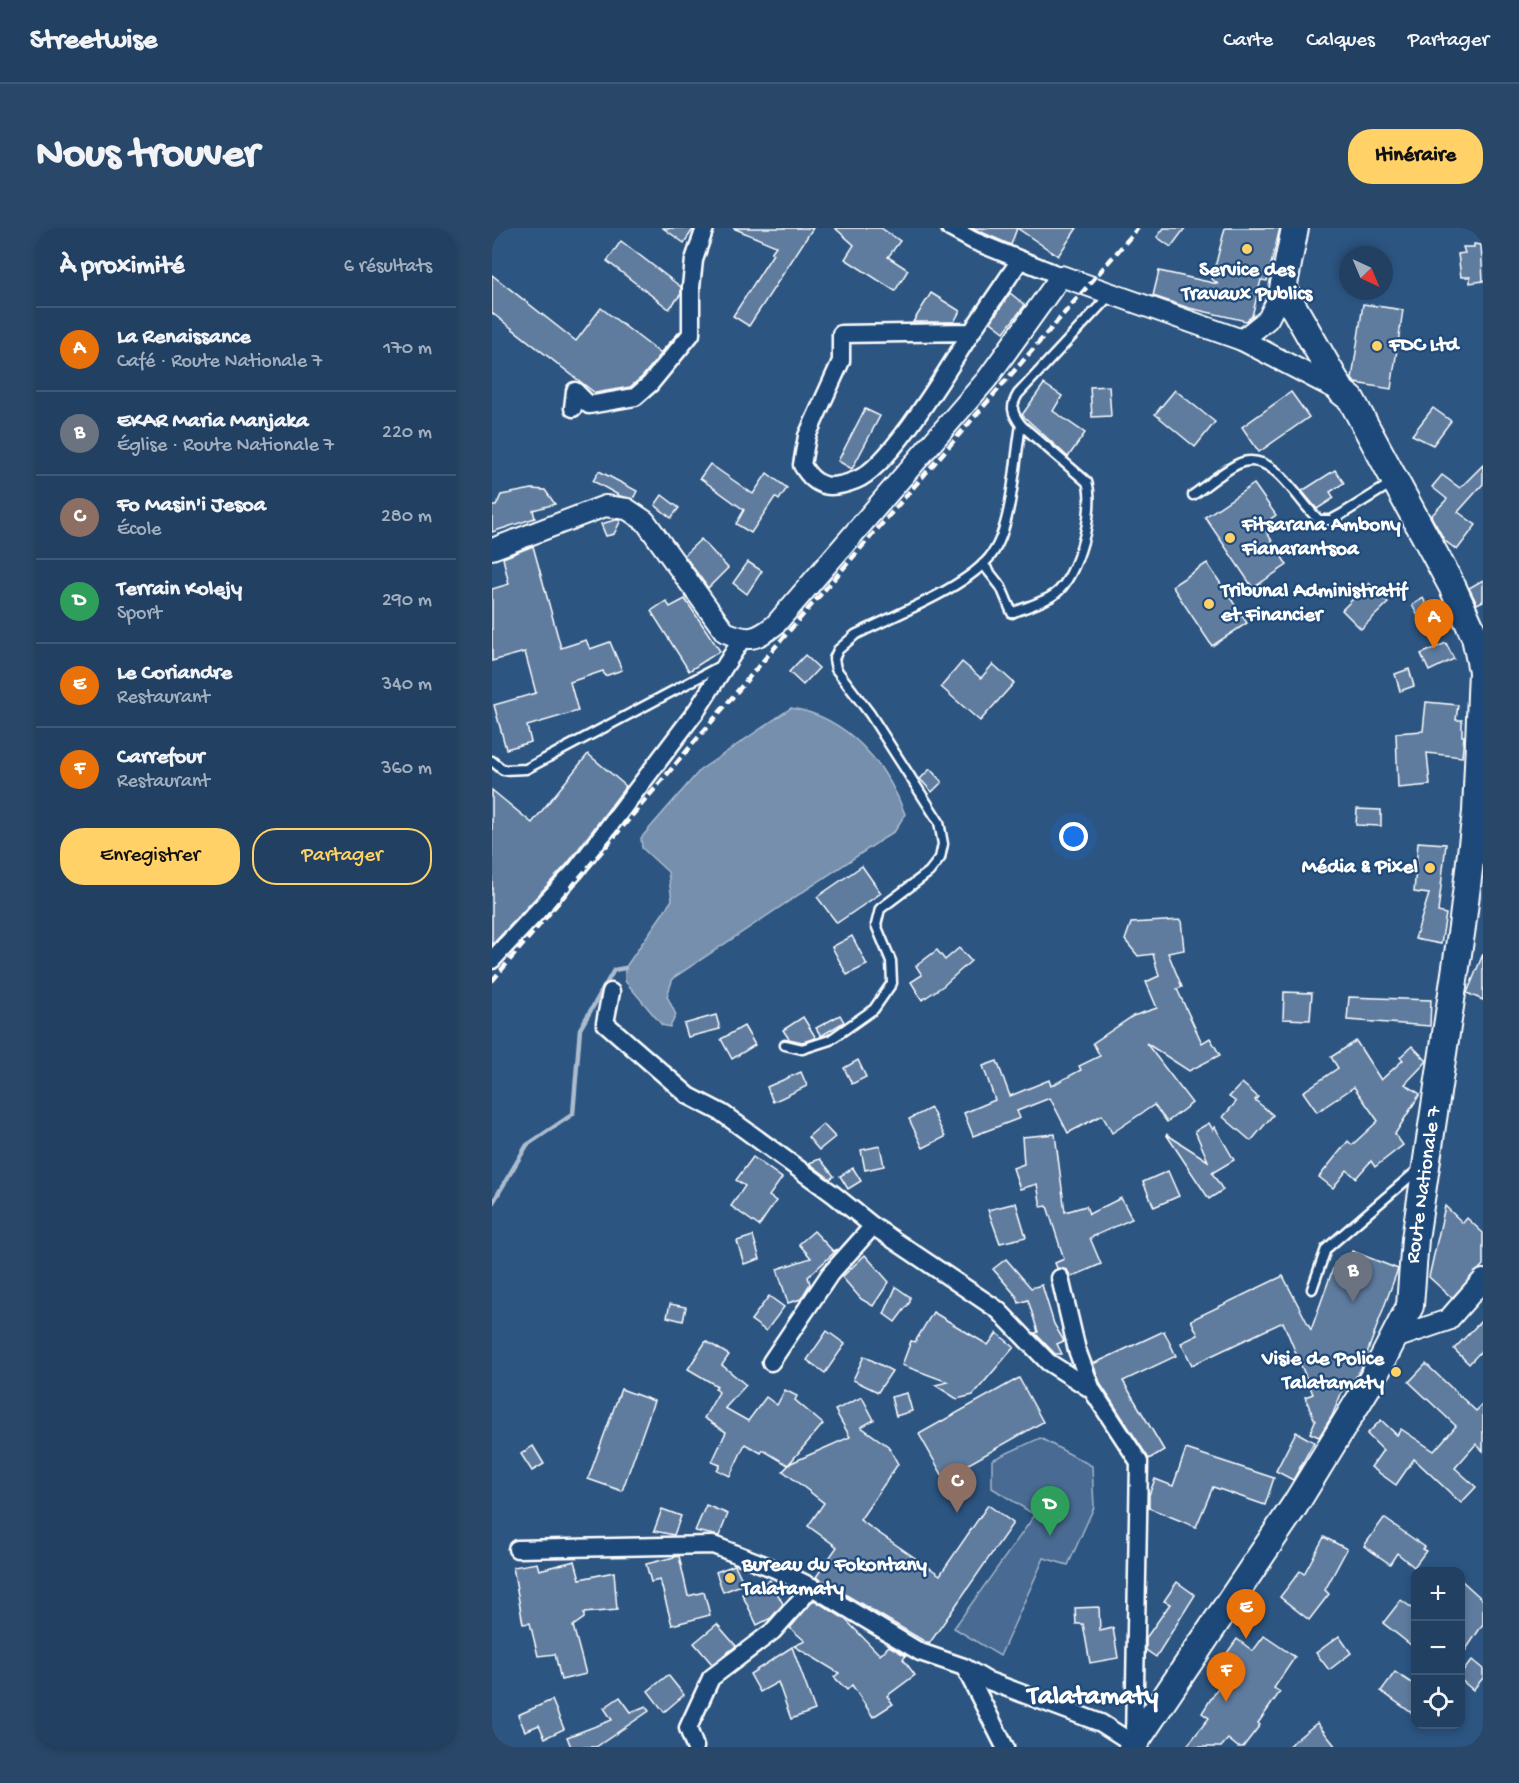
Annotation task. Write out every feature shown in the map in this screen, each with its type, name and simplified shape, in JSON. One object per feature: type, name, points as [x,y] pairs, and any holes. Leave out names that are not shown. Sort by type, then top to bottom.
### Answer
[{"type":"main road","points":[[1295,228],[1283,289],[1341,392],[1351,399],[1398,484]]},
{"type":"main road","name":"Route Nationale 7","points":[[1133,1746],[1295,1506],[1374,1376],[1410,1306],[1415,1239],[1462,927],[1476,812],[1482,671],[1479,633],[1398,484]]},
{"type":"street","points":[[573,408],[575,392],[589,405],[635,397],[650,384],[691,334],[691,287],[694,260],[705,228]]},
{"type":"street","points":[[950,228],[1020,261],[1242,340],[1341,392]]},
{"type":"street","points":[[971,332],[841,334],[841,361],[807,436],[802,465],[811,480],[829,487],[857,480],[883,459],[938,386],[971,332],[1020,261]]},
{"type":"street","points":[[492,549],[605,506],[627,509],[645,521],[725,632],[742,639],[759,637],[775,624],[831,562],[987,379],[1061,276]]},
{"type":"street","points":[[1242,340],[1268,319],[1283,289]]},
{"type":"street","points":[[492,960],[576,870],[697,710],[742,639]]},
{"type":"street","points":[[611,992],[605,1023],[689,1096],[723,1113],[873,1226],[998,1310],[1048,1362],[1092,1390]]},
{"type":"street","points":[[771,1362],[830,1274],[873,1226]]},
{"type":"street","points":[[1060,1278],[1077,1350],[1092,1390],[1139,1462],[1133,1746]]},
{"type":"street","points":[[1392,1339],[1448,1320],[1483,1280]]},
{"type":"street","points":[[517,1549],[712,1545],[775,1569],[812,1587],[920,1652],[964,1667],[986,1680],[1101,1723],[1133,1746]]},
{"type":"street","points":[[695,1747],[688,1728],[711,1678],[772,1631],[812,1587]]},
{"type":"street","points":[[964,1667],[1005,1747]]},
{"type":"lane","points":[[983,564],[1001,587],[1012,613],[1054,596],[1073,569],[1090,511],[1090,492],[1087,482],[1021,425],[1013,415],[1011,405],[1018,394],[1111,294]]},
{"type":"lane","points":[[785,1045],[802,1049],[830,1040],[874,1009],[892,982],[891,961],[876,926],[880,909],[930,872],[940,858],[943,844],[939,822],[870,714],[836,669],[834,659],[838,650],[855,635],[976,572],[993,553],[1005,525],[1021,425]]},
{"type":"lane","points":[[1193,495],[1241,462],[1257,460],[1270,466],[1319,520],[1331,520],[1398,484]]},
{"type":"lane","points":[[492,761],[503,770],[526,769],[728,662]]},
{"type":"lane","points":[[1312,1289],[1326,1249],[1428,1160]]},
{"type":"shaded area","points":[[791,708],[830,721],[862,745],[887,777],[905,814],[895,831],[673,978],[667,996],[676,1015],[670,1027],[662,1025],[625,981],[625,968],[672,900],[668,872],[642,848],[641,838],[700,770]]},
{"type":"shaded area","points":[[1040,1438],[1092,1466],[1094,1507],[1068,1565],[1044,1558],[1000,1656],[954,1628],[1035,1515],[992,1488],[992,1460]]},
{"type":"building","points":[[663,228],[694,228],[684,243]]},
{"type":"building","points":[[733,228],[813,228],[749,326],[733,316],[776,246]]},
{"type":"building","points":[[835,228],[881,228],[900,241],[888,257],[908,270],[895,291],[845,259],[854,245]]},
{"type":"building","points":[[972,228],[1017,228],[1011,245]]},
{"type":"building","points":[[1017,228],[1077,228],[1058,256]]},
{"type":"building","points":[[1164,228],[1185,228],[1171,247],[1157,237]]},
{"type":"building","points":[[1225,228],[1280,228],[1267,281],[1261,280],[1252,316],[1246,321],[1189,308],[1153,296],[1159,271],[1218,284],[1212,279]]},
{"type":"building","points":[[621,241],[681,287],[681,294],[669,309],[607,261]]},
{"type":"building","points":[[1474,244],[1481,245],[1483,281],[1470,283],[1470,277],[1461,277],[1458,254],[1465,253],[1463,247],[1474,247]]},
{"type":"building","points":[[492,275],[576,341],[601,308],[660,353],[680,331],[642,377],[630,387],[595,393],[492,313]]},
{"type":"building","points":[[931,293],[960,311],[954,322],[913,322]]},
{"type":"building","points":[[1010,293],[1025,305],[1004,332],[991,322]]},
{"type":"building","name":"FDC Ltd","points":[[1363,304],[1403,310],[1391,389],[1355,383],[1352,379]]},
{"type":"building","points":[[1044,384],[1062,396],[1053,411],[1085,433],[1068,457],[1022,415]]},
{"type":"building","points":[[1109,386],[1111,416],[1092,417],[1090,387]]},
{"type":"building","points":[[1175,390],[1215,422],[1195,447],[1155,414]]},
{"type":"building","points":[[1291,392],[1309,417],[1259,452],[1242,427]]},
{"type":"building","points":[[1433,408],[1451,421],[1433,445],[1412,435]]},
{"type":"building","points":[[865,409],[880,416],[852,469],[838,461]]},
{"type":"building","points":[[710,464],[753,494],[767,473],[787,488],[779,500],[775,497],[751,533],[736,524],[744,510],[700,478]]},
{"type":"building","points":[[1483,465],[1483,484],[1458,512],[1476,525],[1457,550],[1445,541],[1431,516],[1447,499],[1432,487],[1442,475],[1460,488]]},
{"type":"building","points":[[1335,470],[1344,483],[1330,492],[1334,498],[1317,509],[1302,491]]},
{"type":"building","points":[[599,471],[637,491],[633,499],[620,496],[593,481]]},
{"type":"building","name":"Fitsarana Ambony Fianarantsoa","points":[[1254,484],[1276,515],[1262,525],[1287,565],[1253,588],[1205,517]]},
{"type":"building","points":[[532,489],[545,490],[555,504],[533,510],[535,518],[492,532],[492,506],[496,506],[501,495]]},
{"type":"building","points":[[662,495],[679,508],[671,518],[655,505]]},
{"type":"building","points":[[621,520],[614,534],[606,536],[601,524]]},
{"type":"building","points":[[701,539],[728,568],[708,588],[684,555]]},
{"type":"building","points":[[533,546],[561,648],[586,640],[590,649],[610,642],[622,670],[605,676],[603,671],[570,682],[578,711],[527,726],[531,742],[506,749],[494,705],[536,693],[525,652],[492,661],[492,589],[509,584],[503,558]]},
{"type":"building","points":[[748,562],[762,571],[747,594],[733,583]]},
{"type":"building","name":"Tribunal Administratif et Financier","points":[[1207,563],[1247,623],[1212,646],[1172,586]]},
{"type":"building","points":[[1483,580],[1483,601],[1477,604],[1469,588]]},
{"type":"building","points":[[1369,583],[1388,603],[1361,629],[1342,610]]},
{"type":"building","points":[[1423,598],[1432,615],[1421,621],[1412,605]]},
{"type":"building","points":[[685,599],[720,651],[689,671],[651,611],[666,601],[670,607]]},
{"type":"building","points":[[1446,643],[1454,659],[1429,671],[1421,654]]},
{"type":"building","points":[[805,655],[819,668],[803,685],[789,672]]},
{"type":"building","points":[[962,662],[981,678],[993,664],[1014,683],[980,721],[941,687]]},
{"type":"building","points":[[1409,669],[1414,686],[1400,691],[1395,674]]},
{"type":"building","points":[[1426,702],[1458,705],[1456,720],[1462,720],[1462,736],[1464,736],[1462,757],[1427,753],[1430,785],[1398,788],[1396,733],[1423,731]]},
{"type":"building","points":[[588,754],[626,786],[568,863],[492,945],[492,790],[532,823]]},
{"type":"building","points":[[930,769],[942,782],[932,792],[920,779]]},
{"type":"building","points":[[1357,809],[1381,810],[1381,826],[1356,825]]},
{"type":"building","points":[[1418,842],[1446,844],[1438,912],[1446,914],[1441,944],[1415,939],[1429,894],[1414,892]]},
{"type":"building","points":[[862,866],[881,893],[837,923],[817,897]]},
{"type":"building","points":[[1181,920],[1184,950],[1168,953],[1182,987],[1177,989],[1202,1043],[1210,1038],[1220,1055],[1189,1071],[1146,1043],[1192,1103],[1167,1122],[1154,1105],[1112,1133],[1102,1115],[1068,1133],[1050,1098],[1017,1111],[1020,1118],[973,1136],[964,1113],[995,1100],[983,1066],[997,1061],[1010,1096],[1049,1080],[1051,1086],[1081,1070],[1079,1066],[1100,1056],[1093,1043],[1133,1016],[1157,1008],[1146,982],[1159,976],[1153,954],[1138,956],[1125,940],[1131,923]]},
{"type":"building","points":[[852,936],[867,965],[847,975],[832,947]]},
{"type":"building","points":[[959,948],[971,961],[943,986],[922,1000],[911,982],[922,975],[916,966],[937,950],[945,960]]},
{"type":"building","points":[[1483,954],[1483,1000],[1467,993]]},
{"type":"building","points":[[1284,992],[1312,993],[1310,1020],[1283,1019]]},
{"type":"building","points":[[1349,997],[1431,1000],[1430,1026],[1347,1020]]},
{"type":"building","points":[[716,1015],[720,1029],[688,1037],[684,1024]]},
{"type":"building","points":[[840,1015],[844,1022],[821,1036],[816,1028]]},
{"type":"building","points":[[803,1017],[816,1038],[802,1042],[789,1039],[783,1030]]},
{"type":"building","points":[[744,1026],[755,1045],[732,1059],[721,1039]]},
{"type":"building","points":[[1356,1041],[1381,1080],[1403,1060],[1400,1057],[1412,1046],[1427,1061],[1405,1084],[1420,1094],[1395,1134],[1403,1145],[1375,1167],[1371,1161],[1356,1178],[1347,1170],[1333,1188],[1319,1177],[1348,1141],[1352,1145],[1378,1121],[1354,1087],[1317,1112],[1303,1092],[1338,1068],[1331,1057]]},
{"type":"building","points":[[858,1060],[866,1077],[852,1084],[844,1068]]},
{"type":"building","points":[[801,1072],[807,1086],[773,1102],[767,1087]]},
{"type":"building","points":[[1242,1083],[1258,1097],[1255,1100],[1273,1115],[1251,1141],[1223,1117],[1236,1102],[1229,1097]]},
{"type":"building","points":[[931,1108],[945,1137],[923,1148],[909,1119]]},
{"type":"building","points":[[1209,1123],[1213,1130],[1215,1127],[1234,1160],[1212,1173],[1223,1190],[1209,1199],[1166,1134],[1208,1161],[1195,1131]]},
{"type":"building","points":[[823,1124],[835,1137],[819,1150],[808,1137]]},
{"type":"building","points":[[1055,1134],[1065,1212],[1086,1206],[1089,1214],[1121,1198],[1132,1219],[1090,1238],[1101,1264],[1071,1277],[1067,1270],[1057,1268],[1055,1263],[1064,1259],[1047,1206],[1041,1207],[1037,1184],[1020,1189],[1013,1168],[1024,1164],[1022,1137]]},
{"type":"building","points":[[880,1146],[884,1166],[865,1170],[861,1150]]},
{"type":"building","points":[[753,1157],[782,1178],[769,1196],[776,1201],[759,1226],[731,1206],[745,1186],[736,1180]]},
{"type":"building","points":[[820,1159],[834,1176],[830,1179],[809,1163]]},
{"type":"building","points":[[853,1168],[861,1181],[848,1189],[840,1176]]},
{"type":"building","points":[[1168,1171],[1179,1196],[1154,1207],[1143,1182]]},
{"type":"building","points":[[1016,1203],[1026,1237],[1000,1243],[988,1210]]},
{"type":"building","points":[[1445,1206],[1463,1223],[1467,1218],[1483,1233],[1483,1265],[1452,1298],[1429,1277]]},
{"type":"building","points":[[814,1231],[833,1251],[838,1249],[808,1277],[810,1284],[801,1299],[788,1303],[777,1269],[811,1258],[799,1244]]},
{"type":"building","points":[[753,1236],[760,1259],[744,1264],[737,1241]]},
{"type":"building","points":[[1352,1251],[1398,1269],[1362,1367],[1348,1390],[1343,1389],[1332,1416],[1319,1437],[1310,1433],[1315,1421],[1305,1397],[1313,1394],[1283,1322],[1192,1365],[1181,1343],[1198,1335],[1191,1320],[1283,1276],[1311,1330],[1335,1263],[1346,1268]]},
{"type":"building","points":[[865,1255],[889,1282],[873,1306],[861,1299],[842,1277]]},
{"type":"building","points":[[1006,1259],[1031,1288],[1042,1285],[1054,1324],[1064,1341],[1057,1344],[1062,1354],[1055,1354],[1035,1333],[1038,1332],[1028,1300],[1019,1303],[1017,1297],[993,1269]]},
{"type":"building","points":[[896,1287],[910,1297],[910,1302],[895,1322],[884,1314]]},
{"type":"building","points":[[769,1296],[784,1307],[766,1331],[751,1320]]},
{"type":"building","points":[[670,1304],[686,1307],[683,1321],[667,1317]]},
{"type":"building","points":[[933,1312],[988,1345],[997,1333],[1014,1347],[973,1395],[957,1399],[935,1385],[948,1382],[902,1365],[911,1341],[915,1342]]},
{"type":"building","points":[[1483,1319],[1483,1349],[1469,1364],[1454,1349]]},
{"type":"building","points":[[827,1331],[845,1344],[825,1373],[807,1360]]},
{"type":"building","points":[[1164,1331],[1176,1356],[1123,1381],[1164,1450],[1149,1459],[1101,1385],[1093,1364]]},
{"type":"building","points":[[706,1341],[729,1355],[722,1365],[746,1385],[725,1408],[748,1421],[766,1397],[777,1405],[785,1390],[797,1396],[795,1400],[823,1424],[788,1465],[763,1450],[761,1453],[745,1444],[730,1476],[717,1470],[720,1465],[712,1462],[726,1432],[704,1418],[719,1392],[715,1388],[717,1386],[688,1369]]},
{"type":"building","points":[[864,1356],[892,1371],[878,1392],[853,1380]]},
{"type":"building","points":[[1426,1364],[1476,1411],[1483,1404],[1483,1451],[1476,1444],[1455,1468],[1476,1487],[1461,1503],[1414,1459],[1396,1485],[1371,1467],[1383,1450],[1367,1434],[1381,1420],[1397,1435],[1401,1429],[1434,1451],[1456,1426],[1409,1382]]},
{"type":"building","points":[[1019,1378],[1043,1422],[944,1478],[919,1434]]},
{"type":"building","points":[[621,1389],[654,1401],[622,1491],[588,1479]]},
{"type":"building","points":[[907,1393],[912,1411],[896,1416],[891,1397]]},
{"type":"building","points":[[862,1397],[874,1420],[861,1427],[888,1446],[898,1464],[860,1520],[940,1575],[988,1505],[1013,1523],[929,1644],[816,1577],[837,1547],[808,1526],[824,1503],[783,1471],[791,1463],[850,1437],[835,1410]]},
{"type":"building","points":[[1296,1432],[1314,1442],[1293,1480],[1276,1471]]},
{"type":"building","points":[[533,1446],[544,1464],[532,1471],[521,1454]]},
{"type":"building","points":[[1186,1449],[1274,1478],[1265,1505],[1213,1487],[1196,1527],[1149,1508],[1149,1495],[1155,1479],[1173,1486]]},
{"type":"building","points":[[706,1505],[728,1514],[719,1536],[695,1531]]},
{"type":"building","points":[[662,1509],[681,1516],[674,1535],[654,1531]]},
{"type":"building","points":[[1384,1518],[1425,1547],[1423,1549],[1426,1551],[1414,1567],[1397,1553],[1390,1564],[1364,1546]]},
{"type":"building","points":[[1324,1537],[1347,1549],[1325,1590],[1329,1594],[1309,1620],[1280,1597],[1300,1571],[1304,1574]]},
{"type":"building","points":[[679,1556],[688,1596],[704,1592],[710,1615],[672,1625],[660,1580],[651,1582],[646,1564]]},
{"type":"building","points":[[575,1561],[580,1579],[614,1572],[617,1610],[584,1613],[584,1618],[573,1626],[586,1674],[561,1680],[555,1654],[538,1656],[530,1623],[523,1624],[513,1567],[537,1563],[539,1570]]},
{"type":"building","name":"Bureau du Fokontany Talatamaty","points":[[735,1565],[744,1584],[723,1592],[716,1572]]},
{"type":"building","points":[[770,1580],[783,1604],[771,1618],[757,1625],[742,1594]]},
{"type":"building","points":[[1177,1582],[1195,1595],[1156,1657],[1146,1650],[1146,1638],[1170,1604],[1164,1601]]},
{"type":"building","points":[[1465,1584],[1483,1600],[1483,1624],[1465,1651]]},
{"type":"building","points":[[814,1600],[845,1619],[880,1655],[889,1646],[906,1656],[903,1659],[915,1675],[887,1696],[893,1704],[873,1717],[852,1685],[847,1690],[834,1677],[839,1673],[794,1646],[805,1641],[790,1628]]},
{"type":"building","points":[[1401,1600],[1411,1607],[1411,1645],[1383,1623]]},
{"type":"building","points":[[1099,1607],[1100,1631],[1113,1628],[1118,1658],[1090,1663],[1083,1624],[1076,1624],[1075,1608]]},
{"type":"building","points":[[717,1624],[736,1646],[712,1664],[694,1643]]},
{"type":"building","points":[[1264,1636],[1295,1657],[1274,1688],[1280,1692],[1258,1723],[1260,1725],[1243,1747],[1238,1747],[1228,1739],[1221,1747],[1186,1747],[1209,1718],[1202,1713],[1224,1678],[1214,1671],[1237,1639],[1253,1651]]},
{"type":"building","points":[[1339,1636],[1351,1653],[1329,1670],[1316,1653]]},
{"type":"building","points":[[792,1647],[815,1710],[791,1719],[778,1682],[760,1692],[750,1674]]},
{"type":"building","points":[[1472,1660],[1483,1669],[1483,1678],[1473,1690],[1465,1683],[1465,1669]]},
{"type":"building","points":[[1395,1672],[1411,1683],[1411,1712],[1381,1691]]},
{"type":"building","points":[[668,1675],[684,1695],[664,1712],[648,1691]]},
{"type":"building","points":[[620,1697],[631,1712],[646,1706],[649,1711],[596,1747],[571,1747],[567,1737],[612,1720],[604,1708]]},
{"type":"building","points":[[552,1700],[564,1729],[545,1738],[539,1725],[525,1731],[518,1715]]},
{"type":"building","points":[[1317,1723],[1336,1747],[1287,1747]]},
{"type":"waterway","points":[[492,1204],[527,1145],[573,1114],[580,1029],[614,970],[625,968]]},
{"type":"railway","points":[[492,981],[763,661],[1138,228]]},
{"type":"place","name":"Service des Travaux Publics","points":[[1247,249]]},
{"type":"place","name":"FDC Ltd","points":[[1377,346]]},
{"type":"place","name":"Fitsarana Ambony Fianarantsoa","points":[[1230,538]]},
{"type":"place","name":"Tribunal Administratif et Financier","points":[[1209,604]]},
{"type":"place","name":"La Renaissance","points":[[1434,649]]},
{"type":"place","name":"Média & Pixel","points":[[1430,868]]},
{"type":"place","name":"EKAR Maria Manjaka","points":[[1353,1302]]},
{"type":"place","name":"Visie de Police Talatamaty","points":[[1396,1372]]},
{"type":"place","name":"Fo Masin'i Jesoa","points":[[957,1513]]},
{"type":"place","name":"Terrain Kolejy","points":[[1050,1536]]},
{"type":"place","name":"Bureau du Fokontany Talatamaty","points":[[730,1578]]},
{"type":"place","name":"Le Coriandre","points":[[1246,1639]]},
{"type":"place","name":"Carrefour","points":[[1226,1702]]},
{"type":"district","name":"Talatamaty","points":[[1093,1698]]}]
